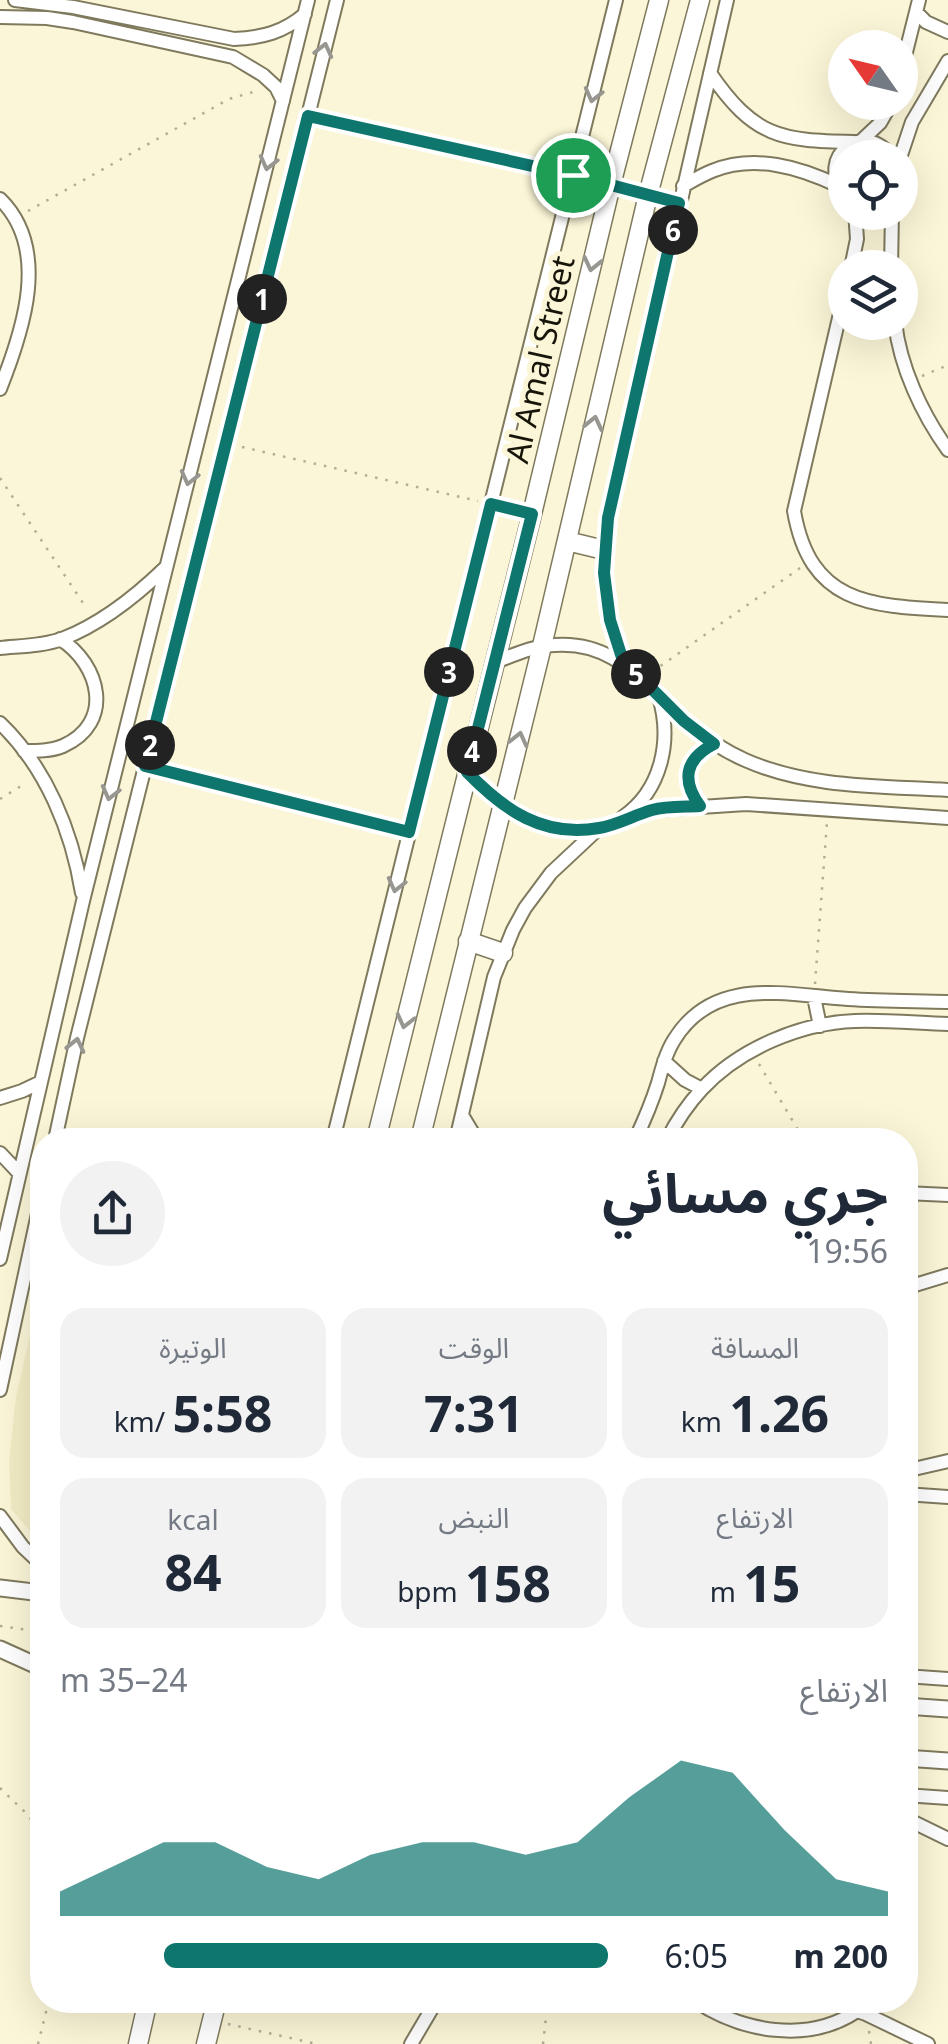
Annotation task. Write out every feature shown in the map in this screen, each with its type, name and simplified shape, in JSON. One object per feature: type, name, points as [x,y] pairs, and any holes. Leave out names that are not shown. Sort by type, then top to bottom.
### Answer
[{"type":"main road","name":"Al Amal Street","points":[[379,1128],[659,0]]},
{"type":"main road","points":[[423,1128],[648,195],[700,0]]},
{"type":"main road","points":[[567,540],[604,550]]},
{"type":"main road","points":[[468,941],[503,953]]},
{"type":"main road","points":[[138,2044],[145,2013]]},
{"type":"main road","points":[[206,2044],[214,2013]]},
{"type":"street","points":[[14,0],[73,7],[234,39],[250,39],[280,30],[307,7]]},
{"type":"street","points":[[57,1128],[337,0]]},
{"type":"street","points":[[336,1128],[616,0]]},
{"type":"street","points":[[624,664],[606,597],[604,550],[612,499],[727,0]]},
{"type":"street","points":[[918,6],[926,22],[948,32]]},
{"type":"street","points":[[0,1258],[83,901],[307,7]]},
{"type":"street","points":[[111,30],[112,15]]},
{"type":"street","points":[[0,17],[47,18],[233,57],[264,75],[284,101]]},
{"type":"street","points":[[906,140],[912,122],[948,60]]},
{"type":"street","points":[[710,74],[751,122],[778,136],[828,142]]},
{"type":"street","points":[[859,140],[882,120]]},
{"type":"street","points":[[683,186],[711,171],[741,163],[807,171],[828,182]]},
{"type":"street","points":[[0,198],[17,219],[28,247],[28,284],[18,338],[0,389]]},
{"type":"street","points":[[837,340],[794,511],[799,537],[810,561],[831,585],[859,600],[897,608],[948,610]]},
{"type":"street","points":[[897,340],[910,380],[933,430],[948,450]]},
{"type":"street","points":[[208,405],[233,411]]},
{"type":"street","points":[[0,648],[60,640],[118,608],[166,566]]},
{"type":"street","points":[[24,751],[60,748],[75,740],[94,711],[94,677],[74,648],[60,640]]},
{"type":"street","points":[[495,662],[542,646],[581,646],[603,652],[624,664],[714,744],[744,760],[809,780],[948,790]]},
{"type":"street","points":[[613,825],[645,796],[656,778],[666,736],[658,694]]},
{"type":"street","points":[[0,722],[40,775],[68,836],[83,901]]},
{"type":"street","points":[[700,806],[690,793],[687,778],[700,751],[714,744]]},
{"type":"street","points":[[467,772],[522,818],[567,830],[613,825],[655,810],[746,804],[948,818]]},
{"type":"street","points":[[459,1128],[494,977],[513,930],[565,857],[598,828]]},
{"type":"street","points":[[640,1128],[673,1042],[703,1008],[723,998],[745,992],[948,1002]]},
{"type":"street","points":[[814,996],[820,1026]]},
{"type":"street","points":[[674,1128],[717,1075],[751,1052],[796,1032],[853,1022],[948,1024]]},
{"type":"street","points":[[664,1061],[684,1080],[702,1089]]},
{"type":"street","points":[[0,1098],[41,1082]]},
{"type":"street","points":[[462,1115],[470,1128]]},
{"type":"street","points":[[0,1153],[19,1173]]},
{"type":"street","points":[[918,1194],[948,1195]]},
{"type":"street","points":[[0,1390],[30,1251]]},
{"type":"street","points":[[918,1284],[948,1275]]},
{"type":"street","points":[[918,1467],[948,1461]]},
{"type":"street","points":[[918,1495],[948,1498]]},
{"type":"street","points":[[0,1516],[30,1554]]},
{"type":"street","points":[[0,1588],[30,1592]]},
{"type":"street","points":[[0,1649],[30,1663]]},
{"type":"street","points":[[918,1677],[948,1678]]},
{"type":"street","points":[[918,1707],[948,1709]]},
{"type":"street","points":[[918,1759],[948,1760]]},
{"type":"street","points":[[918,1796],[948,1798]]},
{"type":"street","points":[[918,1824],[948,1839]]},
{"type":"street","points":[[410,2044],[428,2013]]},
{"type":"street","points":[[716,2013],[780,2033],[815,2033],[854,2013]]},
{"type":"street","points":[[861,2013],[928,2044]]},
{"type":"path","points":[[17,219],[229,99],[276,88]]},
{"type":"path","points":[[308,116],[573,175]]},
{"type":"path","points":[[910,380],[948,365]]},
{"type":"path","points":[[226,443],[491,504]]},
{"type":"path","points":[[0,478],[86,606],[90,625]]},
{"type":"path","points":[[642,679],[810,561]]},
{"type":"path","points":[[145,766],[409,832]]},
{"type":"path","points":[[0,798],[40,775]]},
{"type":"path","points":[[814,996],[828,810]]},
{"type":"path","points":[[751,1052],[797,1128]]},
{"type":"path","points":[[0,1626],[30,1630]]},
{"type":"path","points":[[0,1788],[30,1818]]},
{"type":"path","points":[[38,2044],[46,2013]]},
{"type":"path","points":[[543,2044],[547,2013]]},
{"type":"path","points":[[212,2020],[317,2044]]},
{"type":"shaded area","points":[[30,1335],[30,1531],[11,1509],[9,1460],[16,1397]]},
{"type":"route","points":[[308,116],[573,175],[679,203],[608,518],[604,573],[610,620],[624,664],[714,744],[700,751],[687,778],[690,793],[700,806],[655,810],[598,828],[552,828],[522,818],[502,805],[467,772],[532,514],[491,504],[409,832],[145,766],[308,116]]}]
